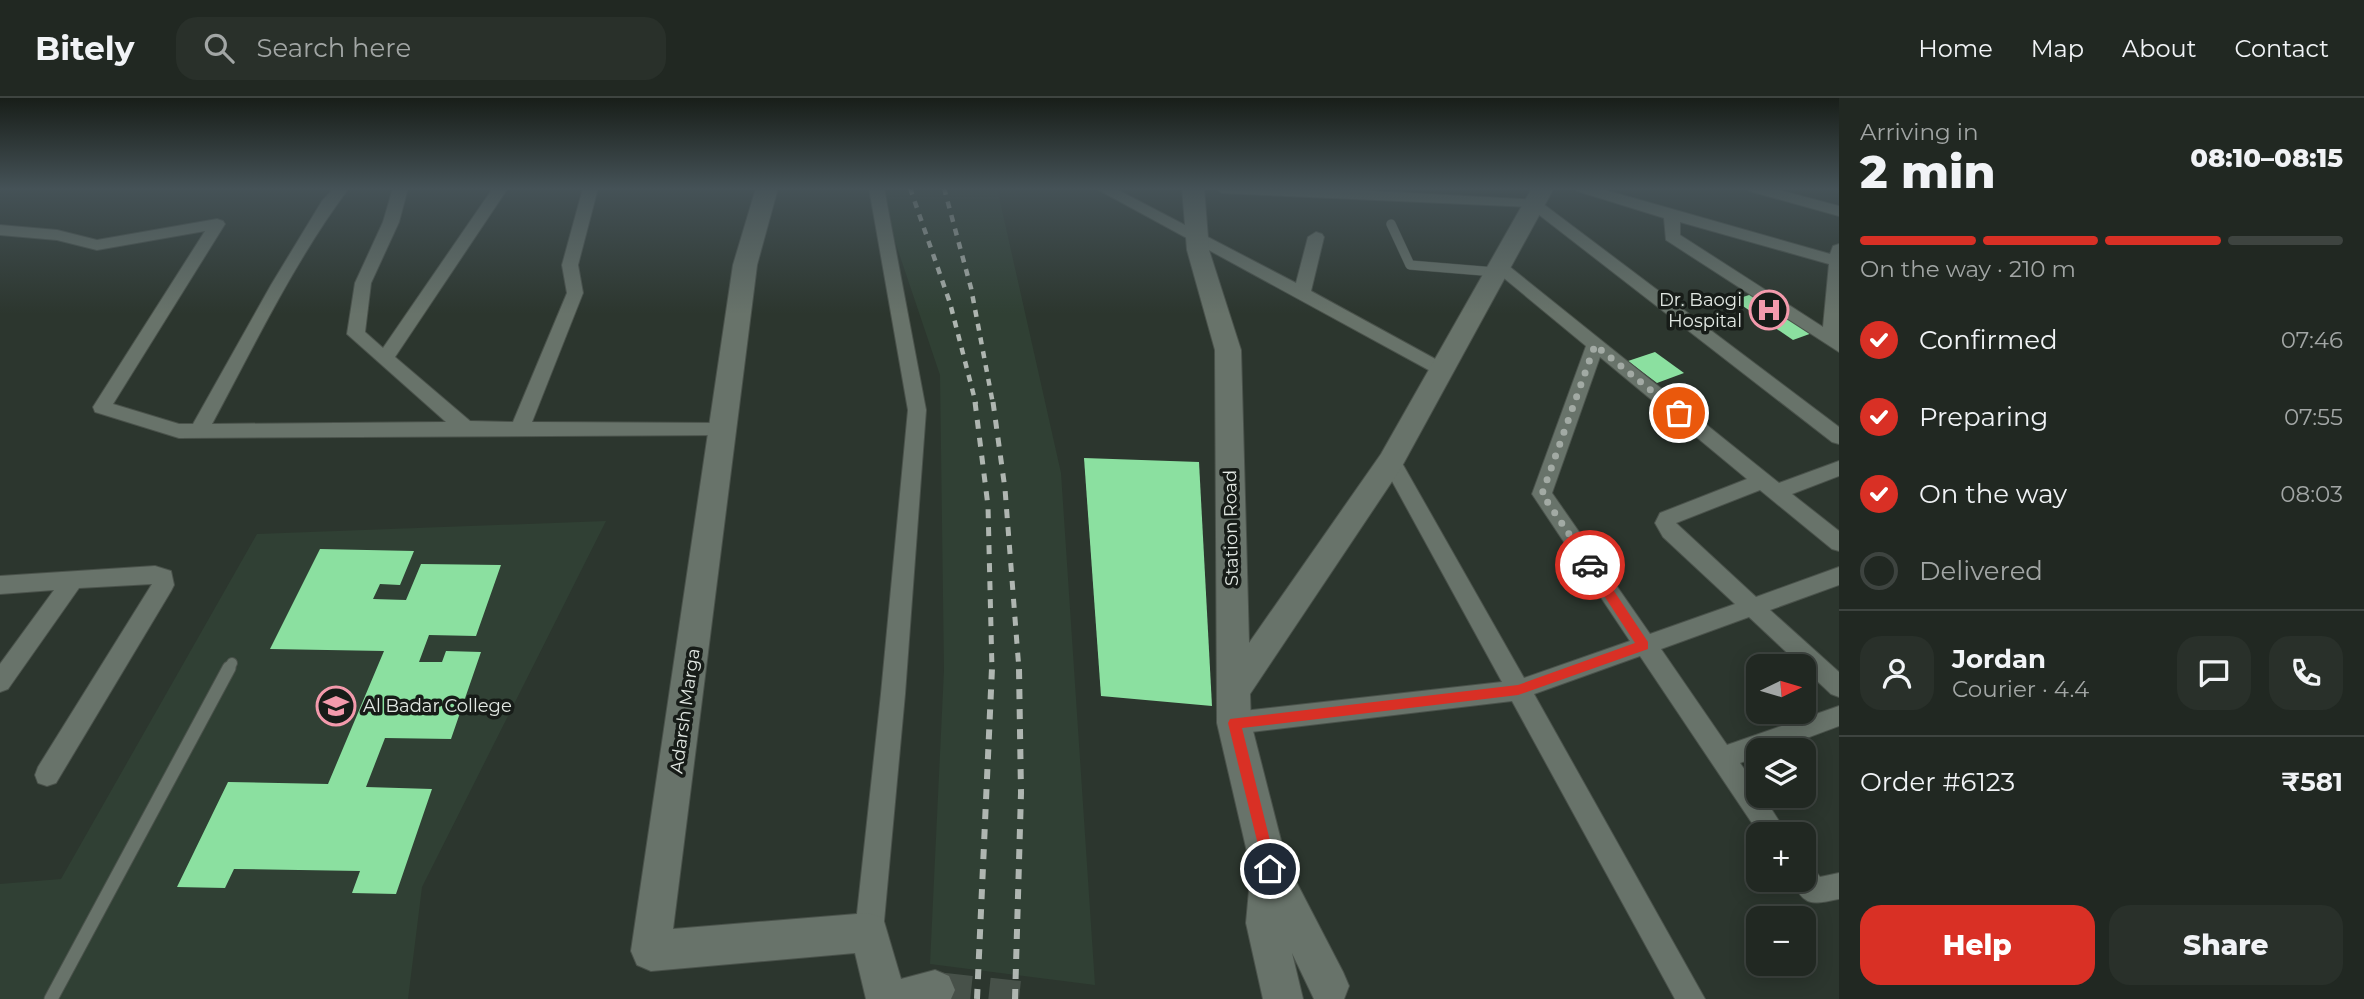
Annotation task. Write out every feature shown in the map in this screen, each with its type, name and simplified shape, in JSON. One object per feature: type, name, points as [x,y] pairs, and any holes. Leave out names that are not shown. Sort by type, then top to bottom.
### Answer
[{"type":"main road","name":"Adarsh Marga","points":[[755,230],[745,265],[651,951],[869,932]]},
{"type":"main road","name":"Station Road","points":[[1197,230],[1198,250],[1228,350],[1234,723],[1270,869]]},
{"type":"main road","points":[[1233,692],[1391,461],[1519,230]]},
{"type":"main road","points":[[1270,869],[1336,993]]},
{"type":"main road","points":[[1270,869],[1265,923],[1284,999]]},
{"type":"main road","points":[[869,932],[886,999]]},
{"type":"main road","points":[[1284,999],[1296,985],[1306,981],[1336,993]]},
{"type":"street","points":[[1,230],[57,235],[97,245],[187,230]]},
{"type":"street","points":[[214,230],[102,407],[179,431],[466,428],[724,430]]},
{"type":"street","points":[[200,430],[279,285],[312,230]]},
{"type":"street","points":[[387,230],[363,283],[356,334],[466,428]]},
{"type":"street","points":[[385,358],[472,230]]},
{"type":"street","points":[[520,428],[575,293],[570,265],[579,230]]},
{"type":"street","points":[[869,932],[893,694],[917,410],[884,230]]},
{"type":"street","points":[[1185,230],[1442,370]]},
{"type":"street","points":[[1585,230],[1839,437]]},
{"type":"street","points":[[1671,230],[1671,237],[1835,343]]},
{"type":"street","points":[[1734,230],[1838,255],[1835,343]]},
{"type":"street","points":[[1302,293],[1316,237]]},
{"type":"street","points":[[1497,269],[1839,543]]},
{"type":"street","points":[[1595,345],[1542,494],[1766,822]]},
{"type":"street","points":[[1391,461],[1691,999]]},
{"type":"street","points":[[1839,468],[1667,519],[1665,523],[1670,531],[1839,687]]},
{"type":"street","points":[[0,585],[155,575],[163,577],[163,585],[47,775]]},
{"type":"street","points":[[1234,723],[1518,690],[1839,576]]},
{"type":"street","points":[[3,673],[73,580]]},
{"type":"street","points":[[1722,758],[1839,716]]},
{"type":"street","points":[[1816,891],[1839,886]]},
{"type":"lane","points":[[1394,230],[1410,265],[1497,269]]},
{"type":"lane","points":[[51,999],[232,663]]},
{"type":"shaded area","points":[[891,230],[1006,230],[1061,473],[1095,985],[930,964],[944,670],[940,375]]},
{"type":"shaded area","name":"Al Badar College","points":[[606,521],[422,887],[408,999],[0,999],[0,884],[61,879],[257,534]]},
{"type":"building","points":[[1755,293],[1815,332],[1793,340],[1734,300]]},
{"type":"building","points":[[1655,352],[1684,373],[1657,383],[1628,361]]},
{"type":"building","points":[[1084,458],[1199,462],[1212,706],[1101,696]]},
{"type":"building","points":[[320,549],[414,551],[400,585],[380,584],[373,599],[406,600],[421,564],[501,565],[476,636],[429,635],[419,662],[442,662],[446,651],[481,652],[451,739],[385,738],[366,787],[432,789],[396,894],[352,893],[360,871],[234,869],[225,888],[177,887],[228,782],[328,784],[384,651],[270,649]]},
{"type":"tunnel","points":[[935,990],[1019,999]]},
{"type":"railway","points":[[925,230],[950,303],[976,404]]},
{"type":"railway","points":[[955,230],[971,288],[993,404]]},
{"type":"railway","points":[[975,402],[988,506],[992,669]]},
{"type":"railway","points":[[993,402],[1005,489],[1019,670]]},
{"type":"railway","points":[[1015,999],[1021,793],[1019,668]]},
{"type":"railway","points":[[977,999],[992,669]]},
{"type":"way so far","points":[[1590,565],[1542,494],[1595,345],[1679,413]]},
{"type":"place","name":"Dr. Baogi Hospital","points":[[1769,310]]},
{"type":"place","name":"Al Badar College","points":[[336,706]]},
{"type":"route","points":[[1270,869],[1234,723],[1518,690],[1644,645],[1590,565]]}]
